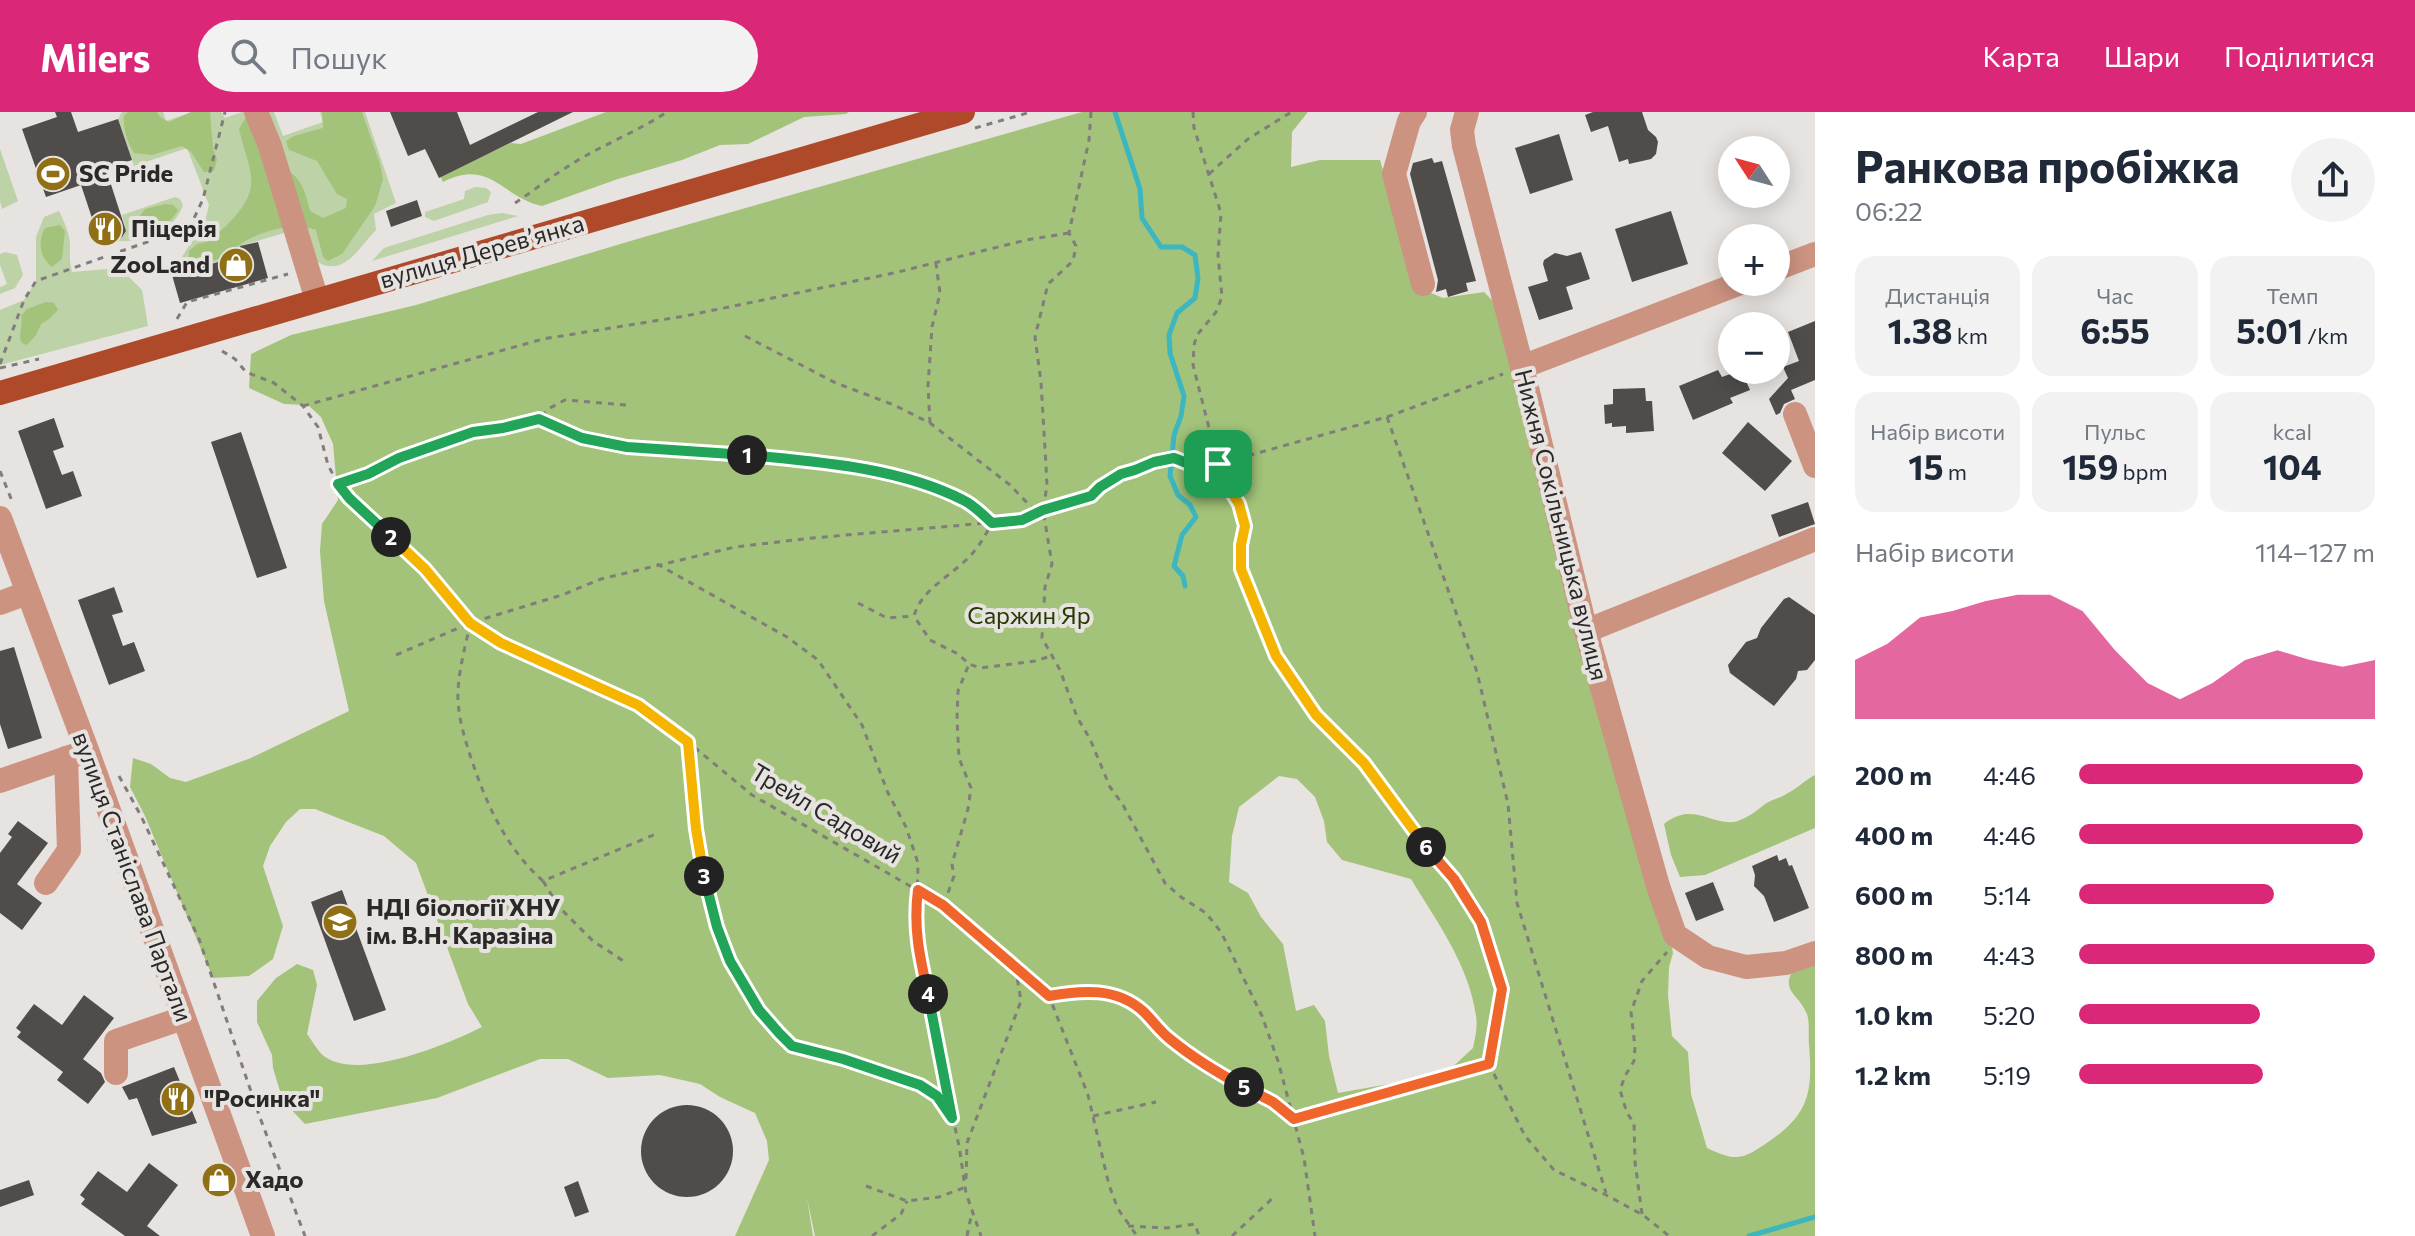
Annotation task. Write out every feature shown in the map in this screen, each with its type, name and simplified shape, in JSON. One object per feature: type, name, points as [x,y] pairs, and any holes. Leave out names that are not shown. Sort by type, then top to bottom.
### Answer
[{"type":"main road","name":"вулиця Дерев’янка","points":[[0,393],[924,124],[968,120]]},
{"type":"street","points":[[256,112],[270,146],[317,300]]},
{"type":"street","points":[[275,112],[283,136]]},
{"type":"street","points":[[1415,112],[1409,121],[1394,174],[1423,284]]},
{"type":"street","name":"Нижня Сокільницька вулиця","points":[[1467,112],[1462,130],[1464,146],[1586,631],[1658,886],[1675,935]]},
{"type":"street","points":[[1790,264],[1815,254]]},
{"type":"street","points":[[1522,367],[1718,292]]},
{"type":"street","points":[[1795,414],[1815,466]]},
{"type":"street","name":"вулиця Станіслава Партали","points":[[8,515],[27,593],[77,754],[183,1018],[263,1236]]},
{"type":"street","points":[[1586,631],[1815,539]]},
{"type":"street","points":[[0,603],[27,593]]},
{"type":"street","points":[[0,781],[77,754],[69,850],[46,883]]},
{"type":"street","points":[[1675,935],[1708,957],[1746,967],[1786,963],[1815,953]]},
{"type":"street","points":[[116,1073],[116,1041],[183,1018]]},
{"type":"path","points":[[0,364],[24,300],[36,281],[190,227],[203,199],[225,112]]},
{"type":"path","points":[[515,203],[565,168],[667,112]]},
{"type":"path","points":[[968,120],[1031,112]]},
{"type":"path","points":[[1091,112],[1089,140],[1069,233],[1076,246],[1073,261],[1048,284],[1035,337],[1047,476],[1043,510],[1052,564],[1045,587],[1042,638],[1060,670],[1077,717],[1110,787],[1165,883],[1206,913],[1221,932],[1262,1016],[1278,1061],[1304,1158],[1315,1236]]},
{"type":"path","points":[[1193,112],[1194,128],[1221,213],[1218,255],[1222,297],[1216,312],[1197,335],[1193,365],[1221,475],[1239,504],[1245,526],[1241,569],[1276,656],[1316,715],[1364,763],[1413,832],[1454,879],[1481,922],[1502,989],[1489,1064],[1525,1136],[1554,1170],[1643,1215],[1669,1236]]},
{"type":"path","points":[[1209,174],[1248,139],[1295,112]]},
{"type":"path","points":[[303,406],[543,339],[685,316],[1069,233]]},
{"type":"path","points":[[930,423],[928,386],[931,342],[940,293],[935,263]]},
{"type":"path","points":[[176,321],[187,302],[290,273]]},
{"type":"path","points":[[745,336],[836,383],[894,405],[930,423],[1010,485],[1037,513]]},
{"type":"path","name":"Трейл Садовий","points":[[220,349],[235,359],[246,372],[274,383],[303,406],[318,427],[328,465],[338,484],[425,569],[470,623],[501,643],[638,705],[752,795],[943,905],[1049,996],[1088,1095],[1109,1185],[1118,1209],[1137,1236]]},
{"type":"path","points":[[396,655],[470,623],[562,595],[601,579],[735,547],[1022,520],[1043,510],[1091,496],[1121,474],[1168,458],[1189,464],[1218,464],[1387,417],[1522,367]]},
{"type":"path","points":[[338,484],[473,432],[539,419],[565,400],[626,405]]},
{"type":"path","points":[[1387,417],[1477,672],[1508,804],[1517,903],[1606,1195]]},
{"type":"path","points":[[539,419],[582,438],[627,447],[756,456],[889,474],[965,501],[992,523]]},
{"type":"path","points":[[0,471],[8,515]]},
{"type":"path","points":[[914,616],[917,606],[971,554],[992,523]]},
{"type":"path","points":[[657,564],[787,637],[818,660],[862,725],[888,793],[906,827],[918,863],[916,943],[966,1188],[981,1236]]},
{"type":"path","points":[[858,603],[887,618],[914,616]]},
{"type":"path","points":[[914,616],[930,640],[980,668],[1019,664],[1051,656]]},
{"type":"path","points":[[470,623],[458,693],[463,733],[492,814],[509,843],[543,881],[559,907],[593,941],[625,962]]},
{"type":"path","points":[[943,905],[954,876],[952,864],[971,788],[959,758],[957,719],[958,691],[969,664]]},
{"type":"path","points":[[688,742],[702,870],[717,927],[730,961],[759,1010],[792,1046],[843,1059],[920,1085],[937,1096],[952,1118]]},
{"type":"path","points":[[119,776],[199,939],[259,1115],[305,1236]]},
{"type":"path","points":[[543,881],[656,834]]},
{"type":"path","points":[[1643,1215],[1635,1162],[1634,1123],[1627,1113],[1620,1090],[1634,1061],[1631,1012],[1634,1002],[1642,981],[1666,955],[1675,935]]},
{"type":"path","points":[[966,1188],[967,1143],[1021,1001],[1015,965]]},
{"type":"path","points":[[1049,996],[1093,991],[1126,999],[1184,1050],[1273,1102],[1294,1119]]},
{"type":"path","points":[[1294,1119],[1489,1064]]},
{"type":"path","points":[[1093,1116],[1156,1102]]},
{"type":"path","points":[[866,1186],[907,1201],[939,1197],[966,1188]]},
{"type":"path","points":[[1232,1236],[1275,1196]]},
{"type":"path","points":[[872,1236],[901,1214],[907,1201]]},
{"type":"path","points":[[967,1236],[972,1207]]},
{"type":"path","points":[[1128,1226],[1167,1228],[1195,1224],[1199,1236]]},
{"type":"green space","points":[[122,112],[163,112],[166,121],[192,112],[221,112],[225,118],[242,112],[274,112],[283,136],[323,122],[320,112],[365,112],[396,203],[374,214],[376,230],[344,263],[326,266],[318,262],[287,232],[241,246],[243,255],[171,274],[205,221],[209,205],[187,148],[134,166],[118,119]]},
{"type":"green space","points":[[128,112],[157,112],[169,122],[191,112],[210,112],[213,149],[217,159],[214,171],[204,172],[191,152],[182,146],[152,155],[134,153],[124,126],[124,116]]},
{"type":"green space","points":[[249,112],[301,184],[310,211],[323,218],[346,208],[347,199],[337,194],[317,161],[289,150],[286,141],[323,128],[322,112],[362,112],[383,179],[375,206],[342,254],[328,261],[323,257],[316,230],[298,227],[259,235],[215,260],[196,263],[189,259],[189,251],[197,244],[211,241],[247,199],[251,188],[250,168],[239,129]]},
{"type":"green space","points":[[606,112],[849,112],[804,117],[748,144],[720,145],[542,206],[485,177],[473,174],[443,182],[440,176],[511,143],[521,144]]},
{"type":"green space","name":"Саржин Яр","points":[[1082,112],[1308,112],[1292,132],[1291,167],[1320,160],[1380,160],[1412,269],[1431,293],[1443,298],[1484,292],[1496,304],[1668,927],[1673,953],[1668,995],[1672,1036],[1688,1052],[1691,1094],[1707,1148],[1728,1156],[1745,1155],[1775,1138],[1803,1106],[1810,1080],[1808,1021],[1807,1014],[1789,987],[1789,981],[1795,966],[1815,960],[1815,1236],[815,1236],[807,1198],[813,1236],[735,1236],[769,1160],[767,1141],[755,1113],[700,1084],[660,1075],[608,1078],[568,1059],[540,1059],[437,1098],[305,1124],[283,1101],[272,1055],[257,1022],[257,1001],[276,978],[297,964],[313,970],[317,985],[307,1034],[324,1056],[342,1064],[361,1065],[405,1057],[482,1027],[468,1004],[416,863],[384,836],[315,809],[300,809],[286,822],[270,846],[263,866],[283,926],[273,959],[249,976],[213,978],[130,787],[133,758],[151,764],[170,778],[186,782],[251,758],[349,711],[324,601],[320,551],[322,524],[338,500],[333,444],[321,417],[308,405],[284,404],[249,388],[251,354],[291,335],[416,305]],"holes":[[[1279,776],[1297,779],[1315,797],[1324,821],[1327,842],[1342,860],[1411,879],[1459,962],[1472,997],[1476,1032],[1473,1048],[1445,1074],[1338,1093],[1325,1021],[1314,1005],[1296,1011],[1283,944],[1261,917],[1248,893],[1229,882],[1232,836],[1239,807]]]},
{"type":"green space","points":[[0,149],[18,201],[2,209],[0,201]]},
{"type":"green space","points":[[475,187],[491,192],[488,202],[434,221],[425,217],[425,212],[464,199],[465,191]]},
{"type":"green space","points":[[175,197],[183,205],[165,229],[147,238],[116,241],[126,231],[122,215]]},
{"type":"green space","points":[[173,205],[178,210],[175,215],[164,226],[144,233],[140,216],[145,209]]},
{"type":"green space","points":[[59,211],[69,235],[72,272],[120,268],[142,290],[148,326],[0,365],[0,310],[24,300],[36,281],[36,237],[44,217]]},
{"type":"green space","points":[[502,213],[518,216],[372,261],[384,248]]},
{"type":"green space","points":[[60,225],[65,231],[62,259],[52,267],[42,254],[41,238],[45,228]]},
{"type":"green space","points":[[0,254],[17,255],[23,275],[15,288],[0,294],[0,287],[7,284],[0,265]]},
{"type":"green space","points":[[46,302],[54,303],[58,310],[41,324],[27,345],[22,343],[21,316],[27,309]]},
{"type":"green space","points":[[1815,775],[1815,828],[1705,875],[1680,877],[1664,824],[1685,814],[1738,821]]},
{"type":"building","points":[[55,112],[71,112],[78,132],[118,119],[132,160],[106,169],[126,231],[116,241],[105,244],[100,232],[97,233],[81,185],[46,197],[22,129],[57,117]]},
{"type":"building","points":[[390,112],[457,112],[470,145],[538,112],[573,112],[439,178],[425,149],[408,156]]},
{"type":"building","points":[[1593,112],[1642,112],[1648,130],[1658,142],[1656,154],[1651,159],[1629,164],[1628,159],[1619,162],[1608,126],[1591,132],[1585,115]]},
{"type":"building","points":[[1559,134],[1573,180],[1530,194],[1515,148]]},
{"type":"building","points":[[1432,158],[1434,163],[1442,161],[1476,281],[1466,283],[1468,291],[1448,297],[1446,289],[1436,292],[1438,280],[1410,174],[1413,163]]},
{"type":"building","points":[[417,200],[422,216],[391,227],[386,211]]},
{"type":"building","points":[[1671,211],[1688,264],[1632,282],[1615,229]]},
{"type":"building","name":"ZooLand","points":[[258,242],[268,278],[180,303],[172,275],[243,255],[240,246]]},
{"type":"building","points":[[1581,252],[1590,279],[1566,287],[1573,309],[1539,320],[1528,287],[1548,281],[1544,260],[1555,253],[1567,256]]},
{"type":"building","points":[[1815,321],[1815,380],[1791,390],[1795,399],[1784,404],[1776,415],[1769,399],[1783,384],[1790,384],[1790,364],[1799,361],[1790,331]]},
{"type":"building","points":[[1718,370],[1718,384],[1747,384],[1750,390],[1730,398],[1733,403],[1693,420],[1679,386]]},
{"type":"building","points":[[1645,388],[1646,401],[1652,401],[1654,431],[1626,433],[1626,426],[1605,424],[1604,405],[1613,404],[1613,389]]},
{"type":"building","points":[[54,418],[64,447],[53,451],[62,475],[73,471],[82,496],[46,509],[18,431]]},
{"type":"building","points":[[1748,422],[1792,461],[1765,491],[1722,453]]},
{"type":"building","points":[[241,432],[287,568],[257,578],[211,442]]},
{"type":"building","points":[[1808,502],[1815,524],[1779,537],[1771,515]]},
{"type":"building","points":[[114,587],[123,612],[112,615],[123,646],[134,642],[145,671],[109,685],[78,600]]},
{"type":"building","points":[[1789,597],[1815,615],[1815,660],[1807,670],[1798,671],[1796,679],[1774,706],[1730,673],[1728,665],[1746,642],[1757,638],[1761,628]]},
{"type":"building","points":[[14,647],[42,738],[8,749],[0,724],[0,651]]},
{"type":"building","points":[[18,821],[48,843],[17,884],[42,903],[22,930],[0,913],[0,853],[12,837],[8,834]]},
{"type":"building","points":[[1777,855],[1779,861],[1786,858],[1789,866],[1792,865],[1809,908],[1774,922],[1764,896],[1754,886],[1752,866]]},
{"type":"building","points":[[1713,882],[1724,910],[1696,921],[1685,893]]},
{"type":"building","points":[[342,890],[386,1010],[354,1021],[311,902]]},
{"type":"building","points":[[84,995],[114,1018],[83,1059],[101,1073],[105,1082],[88,1104],[57,1080],[63,1072],[17,1037],[21,1032],[16,1028],[34,1004],[62,1025]]},
{"type":"building","points":[[174,1067],[197,1123],[152,1136],[137,1098],[129,1100],[122,1087]]},
{"type":"building","points":[[687,1105],[705,1108],[720,1118],[730,1133],[733,1151],[730,1169],[720,1184],[705,1194],[687,1197],[669,1194],[654,1184],[644,1169],[641,1151],[644,1133],[654,1118],[669,1108]]},
{"type":"building","points":[[149,1163],[178,1185],[147,1226],[160,1236],[125,1236],[81,1204],[85,1199],[80,1195],[98,1171],[127,1192]]},
{"type":"building","points":[[29,1180],[34,1195],[0,1207],[0,1190]]},
{"type":"building","points":[[578,1181],[589,1212],[575,1217],[564,1187]]},
{"type":"waterway","points":[[1115,112],[1140,189],[1142,218],[1161,247],[1182,247],[1195,255],[1198,278],[1195,298],[1177,313],[1169,335],[1170,353],[1184,396],[1174,435],[1170,476],[1178,495],[1190,505],[1196,517],[1182,535],[1174,566],[1183,576],[1185,586]]},
{"type":"waterway","points":[[1749,1236],[1815,1217]]},
{"type":"place","name":"SC Pride","points":[[53,174]]},
{"type":"place","name":"Піцерія","points":[[105,229]]},
{"type":"place","name":"ZooLand","points":[[236,265]]},
{"type":"place","name":"НДІ біології ХНУ ім. В.Н. Каразіна","points":[[340,922]]},
{"type":"place","name":"\"Росинка\"","points":[[178,1099]]},
{"type":"place","name":"Хадо","points":[[219,1180]]},
{"type":"route","points":[[539,419],[582,438],[627,447],[756,456],[879,472],[911,480],[965,501],[992,523],[1022,520],[1043,510],[1091,496],[1121,474],[1168,458],[1189,464],[1218,464],[1221,475],[1239,504],[1245,526],[1241,569],[1276,656],[1316,715],[1364,763],[1413,832],[1454,879],[1481,922],[1502,989],[1489,1064],[1294,1119],[1273,1102],[1251,1092],[1184,1050],[1126,999],[1104,992],[1082,991],[1049,996],[943,905],[918,890],[916,943],[952,1118],[937,1096],[920,1085],[843,1059],[792,1046],[759,1010],[730,961],[717,927],[702,870],[688,742],[638,705],[501,643],[470,623],[425,569],[338,484],[473,432],[539,419]]}]
